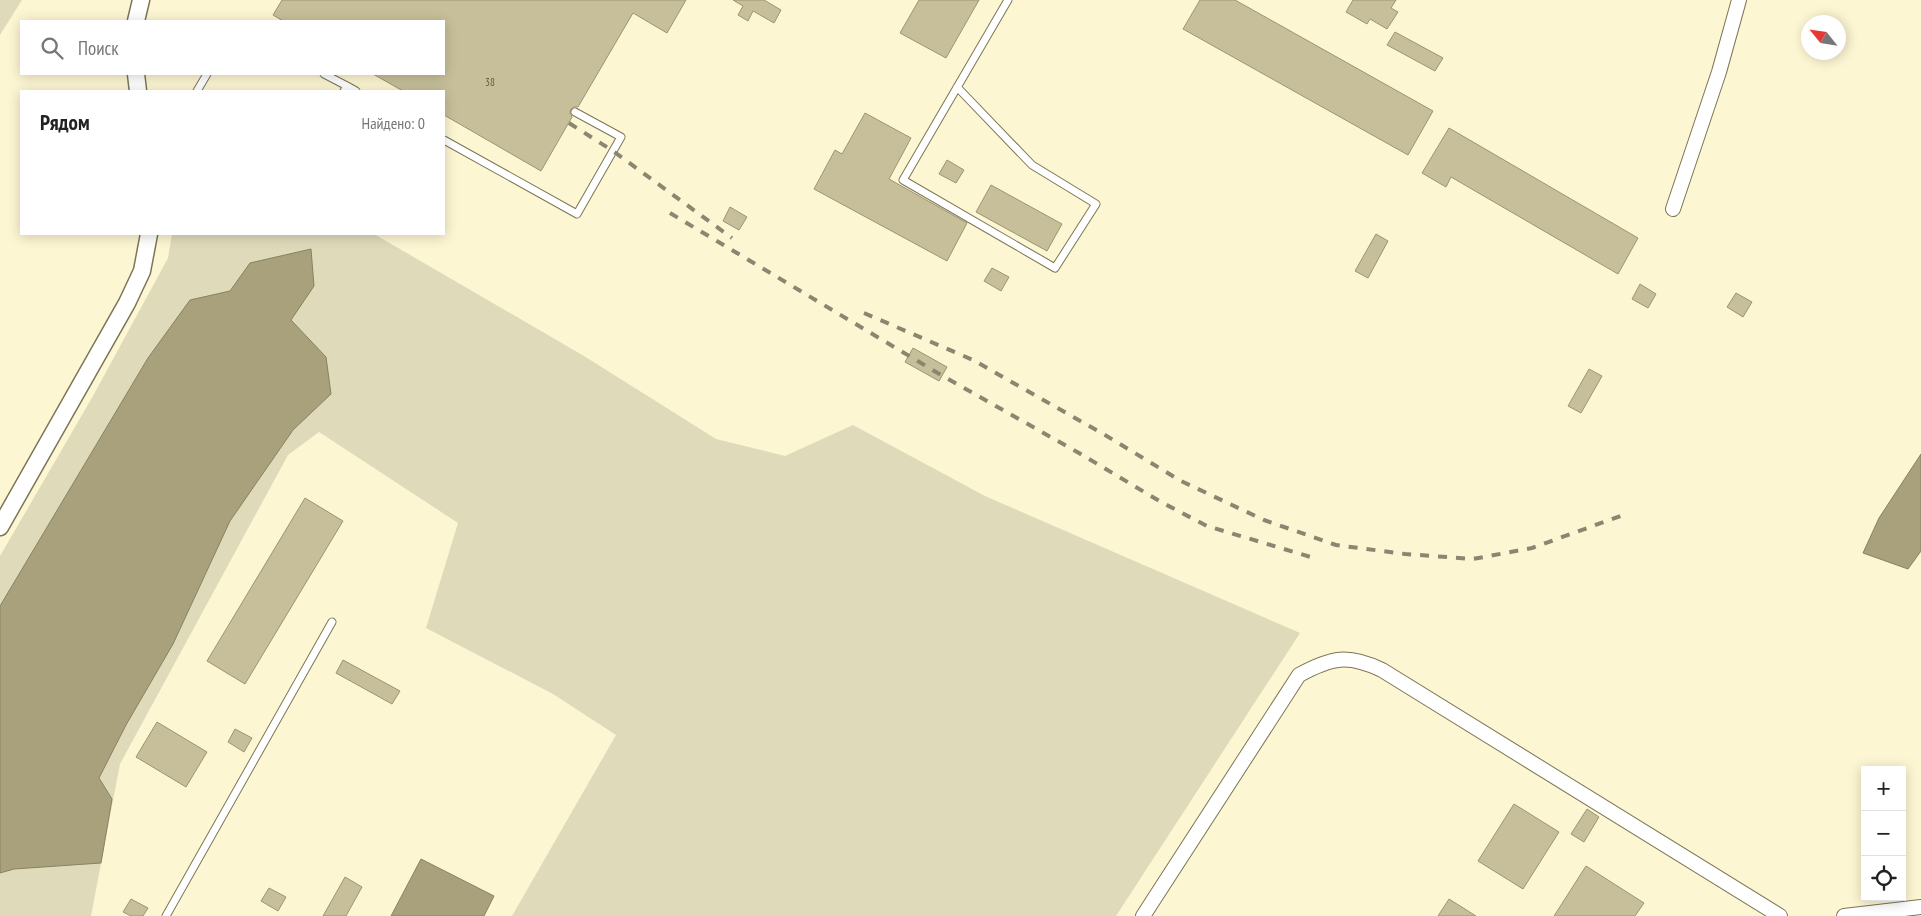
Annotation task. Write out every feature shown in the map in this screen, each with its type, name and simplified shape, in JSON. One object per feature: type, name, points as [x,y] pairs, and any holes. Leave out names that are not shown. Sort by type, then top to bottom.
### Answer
[{"type":"street","points":[[136,20],[141,0]]},
{"type":"street","points":[[1673,209],[1719,72],[1739,0]]},
{"type":"street","points":[[136,75],[138,90]]},
{"type":"street","points":[[0,527],[127,303],[142,271],[149,235]]},
{"type":"street","points":[[1143,916],[1299,675],[1321,663],[1341,659],[1364,662],[1382,670],[1780,916]]},
{"type":"street","points":[[1844,916],[1891,913],[1921,907]]},
{"type":"lane","points":[[957,87],[1032,165],[1096,204],[1055,268],[903,180],[957,87],[1008,0]]},
{"type":"lane","points":[[198,90],[206,75]]},
{"type":"lane","points":[[325,75],[346,89]]},
{"type":"lane","points":[[445,141],[577,214],[621,137],[575,112]]},
{"type":"lane","points":[[166,916],[332,622]]},
{"type":"shaded area","points":[[0,0],[22,0],[0,35]]},
{"type":"shaded area","points":[[172,235],[376,235],[584,356],[716,439],[785,456],[853,425],[985,496],[1300,633],[1116,916],[512,916],[616,735],[553,694],[426,628],[458,523],[319,432],[288,455],[120,764],[91,916],[0,916],[0,556],[93,396],[168,258]]},
{"type":"shaded area","points":[[311,249],[314,286],[291,320],[326,357],[331,394],[293,430],[230,521],[173,644],[126,725],[99,778],[112,799],[101,863],[14,869],[0,873],[0,606],[148,358],[190,300],[230,291],[250,263]]},
{"type":"shaded area","points":[[1921,454],[1921,551],[1908,569],[1863,553],[1879,518]]},
{"type":"shaded area","points":[[421,859],[494,896],[484,916],[391,916]]},
{"type":"building","points":[[282,0],[686,0],[667,33],[633,13],[578,107],[571,109],[572,117],[541,171],[445,116],[445,90],[401,90],[375,75],[445,75],[445,20],[281,20],[273,15]]},
{"type":"building","points":[[733,0],[764,0],[781,10],[774,23],[753,11],[748,21],[738,15],[743,6]]},
{"type":"building","points":[[919,0],[979,0],[946,58],[900,33]]},
{"type":"building","points":[[1200,0],[1235,0],[1433,111],[1408,155],[1183,29]]},
{"type":"building","points":[[1353,0],[1396,0],[1391,8],[1398,12],[1387,29],[1370,19],[1367,24],[1346,12]]},
{"type":"building","points":[[1395,32],[1443,58],[1435,71],[1387,45]]},
{"type":"building","points":[[865,113],[911,138],[889,179],[967,223],[947,261],[814,189],[835,150],[842,154]]},
{"type":"building","points":[[1449,128],[1638,238],[1618,274],[1451,177],[1446,187],[1422,173]]},
{"type":"building","points":[[947,160],[964,170],[956,183],[939,174]]},
{"type":"building","points":[[991,185],[1062,224],[1047,251],[976,212]]},
{"type":"building","points":[[730,207],[747,217],[739,230],[723,221]]},
{"type":"building","points":[[1376,234],[1388,241],[1368,278],[1355,271]]},
{"type":"building","points":[[992,268],[1009,277],[1001,291],[984,281]]},
{"type":"building","points":[[1640,284],[1656,294],[1648,308],[1632,299]]},
{"type":"building","points":[[1736,293],[1752,302],[1743,317],[1727,307]]},
{"type":"building","points":[[913,348],[947,367],[939,381],[905,362]]},
{"type":"building","points":[[1589,369],[1602,376],[1581,413],[1568,406]]},
{"type":"building","points":[[305,498],[343,521],[245,684],[207,661]]},
{"type":"building","points":[[343,660],[400,691],[392,704],[336,673]]},
{"type":"building","points":[[157,722],[207,752],[186,787],[136,757]]},
{"type":"building","points":[[235,729],[252,738],[244,752],[228,742]]},
{"type":"building","points":[[1514,804],[1559,832],[1523,889],[1478,861]]},
{"type":"building","points":[[1587,809],[1599,817],[1584,842],[1571,834]]},
{"type":"building","points":[[1586,866],[1644,903],[1635,916],[1554,916]]},
{"type":"building","points":[[345,877],[362,887],[346,916],[323,916]]},
{"type":"building","points":[[269,888],[286,897],[278,911],[261,901]]},
{"type":"building","points":[[131,899],[148,908],[143,916],[131,916],[123,912]]},
{"type":"building","points":[[1449,899],[1476,916],[1438,916]]},
{"type":"railway","points":[[569,123],[613,151],[732,238]]},
{"type":"railway","points":[[670,213],[941,375],[1161,502],[1207,526],[1314,558]]},
{"type":"railway","points":[[864,313],[973,360],[1105,435],[1181,481],[1264,520],[1336,545],[1405,554],[1473,559],[1532,548],[1626,514]]}]
